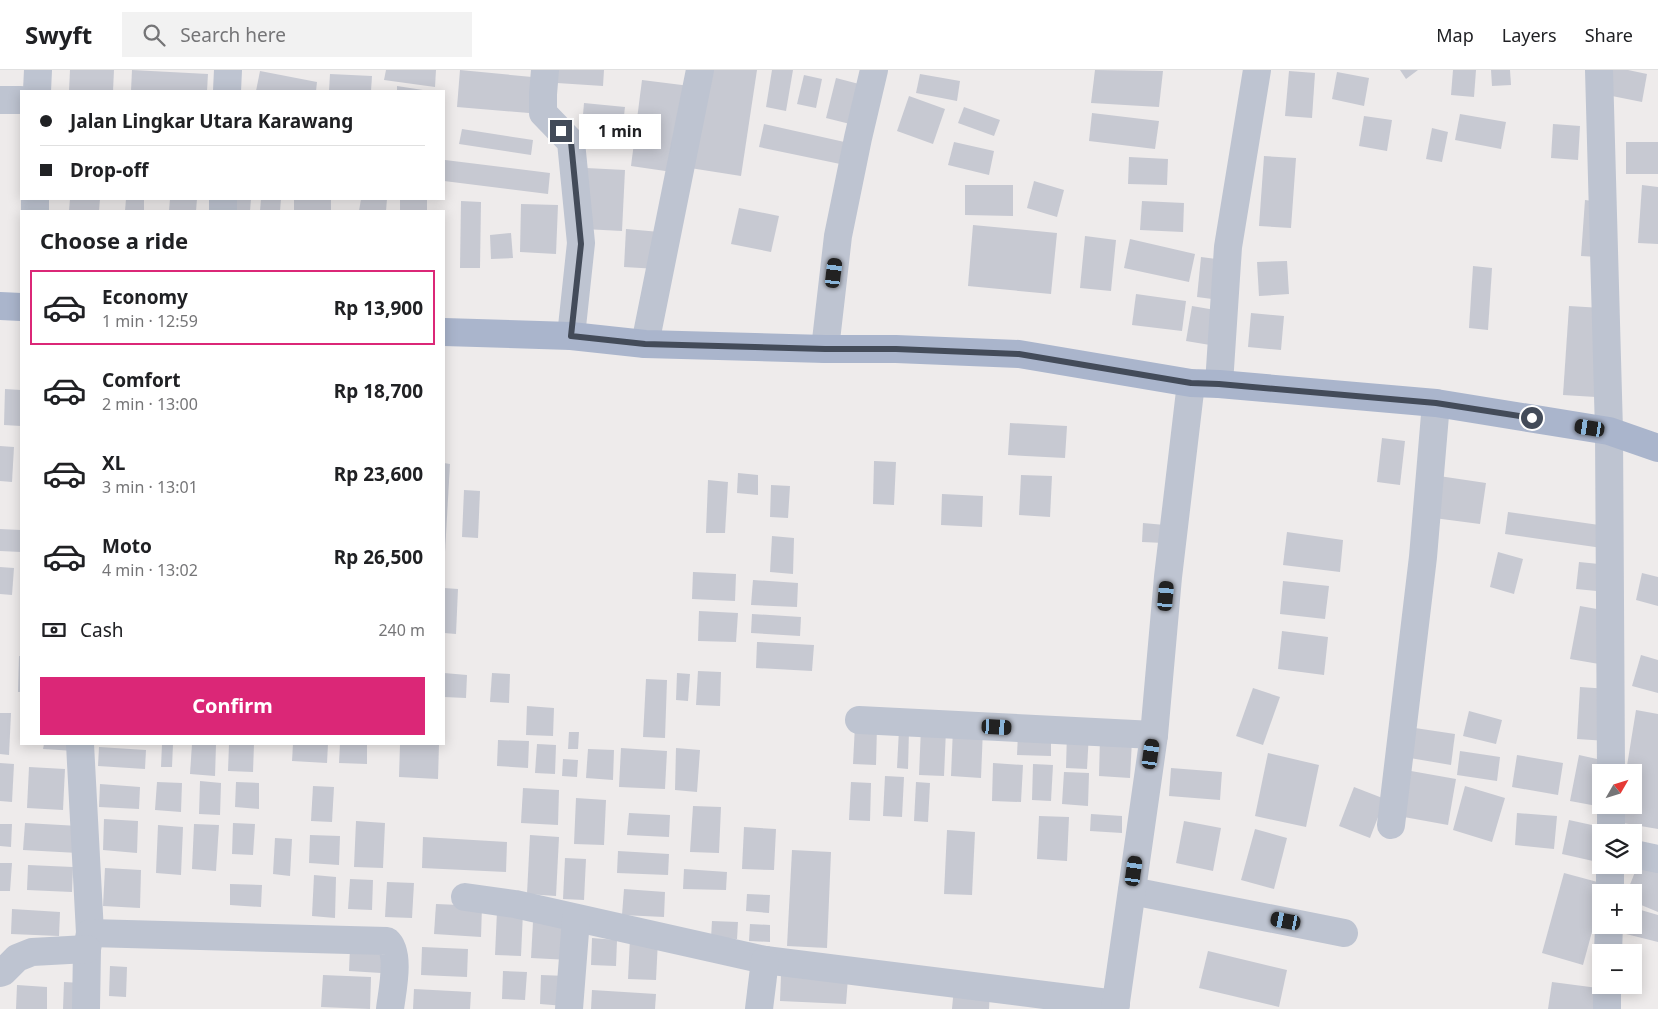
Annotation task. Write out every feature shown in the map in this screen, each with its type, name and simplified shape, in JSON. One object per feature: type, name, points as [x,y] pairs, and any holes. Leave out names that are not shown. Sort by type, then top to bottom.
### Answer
[{"type":"main road","points":[[0,306],[20,307]]},
{"type":"main road","points":[[445,332],[571,336],[645,344],[896,349],[1019,354],[1191,383],[1436,403],[1609,431],[1658,448]]},
{"type":"street","points":[[37,90],[38,70]]},
{"type":"street","points":[[227,90],[228,70]]},
{"type":"street","points":[[545,70],[543,113],[571,142],[578,202],[581,244],[571,336]]},
{"type":"street","points":[[645,344],[700,70]]},
{"type":"street","points":[[825,349],[838,236],[874,70]]},
{"type":"street","points":[[1219,384],[1228,247],[1257,70]]},
{"type":"street","points":[[1599,70],[1609,431],[1611,764]]},
{"type":"street","points":[[0,100],[20,100]]},
{"type":"street","points":[[466,897],[515,904],[765,960],[1115,1006],[1154,735],[1168,577],[1191,383]]},
{"type":"street","points":[[1391,825],[1422,557],[1436,403]]},
{"type":"street","points":[[859,720],[1154,735]]},
{"type":"street","points":[[80,745],[89,941],[86,1009]]},
{"type":"street","points":[[1642,856],[1658,859]]},
{"type":"street","points":[[1132,891],[1344,932]]},
{"type":"street","points":[[569,1009],[576,919]]},
{"type":"street","points":[[0,973],[17,958],[32,952],[89,941],[387,941],[392,945],[394,951],[390,1009]]},
{"type":"street","points":[[759,1009],[765,960]]},
{"type":"street","points":[[1606,1009],[1607,994]]},
{"type":"building","points":[[70,70],[114,70],[113,90],[69,90]]},
{"type":"building","points":[[132,70],[208,74],[207,90],[131,90]]},
{"type":"building","points":[[386,70],[436,70],[435,87],[384,80]]},
{"type":"building","points":[[460,70],[532,77],[529,113],[457,107]]},
{"type":"building","points":[[558,70],[604,70],[603,86],[557,83]]},
{"type":"building","points":[[705,70],[757,70],[741,176],[690,168]]},
{"type":"building","points":[[772,70],[793,70],[786,111],[766,107]]},
{"type":"building","points":[[1095,70],[1163,71],[1159,107],[1091,103]]},
{"type":"building","points":[[1400,70],[1418,70],[1406,79]]},
{"type":"building","points":[[1453,70],[1476,70],[1474,97],[1451,95]]},
{"type":"building","points":[[1491,70],[1510,70],[1511,85],[1492,86]]},
{"type":"building","points":[[1611,70],[1628,70],[1647,74],[1642,102],[1607,95]]},
{"type":"building","points":[[260,71],[317,82],[316,90],[256,90]]},
{"type":"building","points":[[1289,71],[1315,73],[1312,118],[1285,116]]},
{"type":"building","points":[[1337,72],[1369,78],[1364,106],[1332,99]]},
{"type":"building","points":[[330,74],[372,76],[371,90],[329,90]]},
{"type":"building","points":[[920,74],[960,81],[957,101],[916,93]]},
{"type":"building","points":[[804,75],[822,79],[816,108],[797,104]]},
{"type":"building","points":[[836,78],[859,84],[850,124],[826,118]]},
{"type":"building","points":[[642,80],[690,86],[679,173],[631,166]]},
{"type":"building","points":[[397,86],[423,90],[397,90]]},
{"type":"building","points":[[909,96],[945,109],[933,144],[897,131]]},
{"type":"building","points":[[584,103],[625,107],[621,141],[581,138]]},
{"type":"building","points":[[964,107],[1000,120],[994,136],[958,123]]},
{"type":"building","points":[[1092,113],[1159,121],[1155,149],[1089,141]]},
{"type":"building","points":[[1460,114],[1506,122],[1501,149],[1455,140]]},
{"type":"building","points":[[1364,116],[1392,120],[1387,151],[1359,146]]},
{"type":"building","points":[[764,124],[849,143],[845,165],[759,147]]},
{"type":"building","points":[[1553,124],[1580,126],[1578,160],[1551,158]]},
{"type":"building","points":[[1432,128],[1448,132],[1442,162],[1426,159]]},
{"type":"building","points":[[462,129],[533,140],[531,155],[459,144]]},
{"type":"building","points":[[954,142],[994,151],[989,175],[948,165]]},
{"type":"building","points":[[1626,142],[1658,142],[1658,174],[1626,174]]},
{"type":"building","points":[[1264,156],[1296,158],[1291,228],[1259,226]]},
{"type":"building","points":[[1129,157],[1168,159],[1167,185],[1128,184]]},
{"type":"building","points":[[445,160],[550,173],[548,194],[445,181]]},
{"type":"building","points":[[586,168],[625,170],[622,231],[584,229]]},
{"type":"building","points":[[1034,181],[1064,190],[1057,217],[1027,208]]},
{"type":"building","points":[[965,185],[1013,185],[1013,216],[965,215]]},
{"type":"building","points":[[1642,185],[1658,187],[1658,244],[1638,243]]},
{"type":"building","points":[[70,200],[100,200],[99,210],[69,210]]},
{"type":"building","points":[[126,200],[144,200],[144,210],[125,210]]},
{"type":"building","points":[[170,200],[197,200],[196,210],[169,210]]},
{"type":"building","points":[[228,200],[251,200],[250,210],[227,210]]},
{"type":"building","points":[[261,200],[281,200],[280,210],[260,210]]},
{"type":"building","points":[[294,200],[331,200],[331,210],[294,210]]},
{"type":"building","points":[[361,200],[387,200],[386,210],[359,210]]},
{"type":"building","points":[[400,200],[427,200],[427,210],[400,210]]},
{"type":"building","points":[[1585,200],[1601,202],[1598,257],[1581,256]]},
{"type":"building","points":[[461,201],[481,202],[480,268],[460,268]]},
{"type":"building","points":[[1142,201],[1184,203],[1183,232],[1140,230]]},
{"type":"building","points":[[521,204],[558,205],[556,254],[520,252]]},
{"type":"building","points":[[739,208],[779,216],[771,252],[731,244]]},
{"type":"building","points":[[973,225],[1057,233],[1051,294],[968,286]]},
{"type":"building","points":[[626,229],[660,232],[658,269],[624,267]]},
{"type":"building","points":[[511,233],[513,258],[491,259],[490,235]]},
{"type":"building","points":[[1085,236],[1116,240],[1111,291],[1080,288]]},
{"type":"building","points":[[1130,239],[1195,254],[1189,282],[1124,268]]},
{"type":"building","points":[[1201,257],[1224,260],[1220,300],[1197,297]]},
{"type":"building","points":[[1287,261],[1289,294],[1259,296],[1257,262]]},
{"type":"building","points":[[1473,266],[1492,268],[1488,330],[1469,328]]},
{"type":"building","points":[[1136,294],[1186,301],[1182,331],[1132,325]]},
{"type":"building","points":[[1192,306],[1221,311],[1216,346],[1186,341]]},
{"type":"building","points":[[1569,306],[1602,308],[1596,397],[1563,395]]},
{"type":"building","points":[[1251,313],[1284,316],[1281,350],[1248,347]]},
{"type":"building","points":[[5,389],[20,390],[20,426],[4,425]]},
{"type":"building","points":[[1010,423],[1067,426],[1065,458],[1008,455]]},
{"type":"building","points":[[1382,438],[1405,441],[1400,485],[1377,482]]},
{"type":"building","points":[[0,446],[14,447],[12,482],[0,481]]},
{"type":"building","points":[[874,461],[896,462],[894,505],[873,504]]},
{"type":"building","points":[[445,463],[450,464],[445,552]]},
{"type":"building","points":[[738,473],[758,475],[758,495],[737,493]]},
{"type":"building","points":[[1021,475],[1052,476],[1050,517],[1019,515]]},
{"type":"building","points":[[1439,476],[1486,483],[1480,524],[1434,518]]},
{"type":"building","points":[[708,480],[728,482],[725,533],[706,533]]},
{"type":"building","points":[[771,485],[790,486],[788,518],[770,517]]},
{"type":"building","points":[[464,490],[480,491],[478,538],[462,537]]},
{"type":"building","points":[[942,494],[983,496],[982,527],[941,525]]},
{"type":"building","points":[[1508,512],[1606,526],[1602,548],[1505,534]]},
{"type":"building","points":[[1143,523],[1165,525],[1164,543],[1142,542]]},
{"type":"building","points":[[0,529],[20,530],[20,552],[0,551]]},
{"type":"building","points":[[1287,532],[1343,540],[1340,572],[1283,565]]},
{"type":"building","points":[[772,536],[794,538],[793,574],[770,572]]},
{"type":"building","points":[[1498,552],[1523,559],[1514,594],[1490,587]]},
{"type":"building","points":[[1579,562],[1609,565],[1607,592],[1576,589]]},
{"type":"building","points":[[0,567],[14,568],[12,595],[0,594]]},
{"type":"building","points":[[693,572],[736,574],[735,601],[692,599]]},
{"type":"building","points":[[1642,573],[1658,577],[1658,606],[1636,600]]},
{"type":"building","points":[[753,580],[798,583],[797,607],[751,605]]},
{"type":"building","points":[[1283,581],[1329,586],[1325,619],[1280,614]]},
{"type":"building","points":[[445,588],[458,589],[456,634],[445,633]]},
{"type":"building","points":[[1580,606],[1608,611],[1599,664],[1570,659]]},
{"type":"building","points":[[699,611],[738,613],[736,642],[698,641]]},
{"type":"building","points":[[752,614],[801,617],[800,636],[751,633]]},
{"type":"building","points":[[1282,631],[1328,637],[1324,675],[1278,669]]},
{"type":"building","points":[[757,642],[814,645],[812,671],[756,668]]},
{"type":"building","points":[[1641,655],[1658,660],[1658,693],[1632,686]]},
{"type":"building","points":[[19,656],[20,656],[20,692],[18,692]]},
{"type":"building","points":[[698,671],[721,672],[720,706],[696,705]]},
{"type":"building","points":[[445,673],[467,675],[466,698],[445,697]]},
{"type":"building","points":[[492,673],[510,674],[509,703],[490,702]]},
{"type":"building","points":[[677,673],[690,674],[688,701],[676,700]]},
{"type":"building","points":[[646,679],[667,680],[665,738],[643,737]]},
{"type":"building","points":[[1580,687],[1609,689],[1607,741],[1577,739]]},
{"type":"building","points":[[1253,688],[1280,697],[1263,745],[1236,736]]},
{"type":"building","points":[[527,706],[554,708],[553,736],[526,735]]},
{"type":"building","points":[[1636,710],[1658,714],[1658,829],[1642,826],[1642,824],[1617,822],[1618,814],[1642,814],[1642,764],[1627,764]]},
{"type":"building","points":[[1469,711],[1502,720],[1496,744],[1463,736]]},
{"type":"building","points":[[0,713],[11,713],[9,755],[0,754]]},
{"type":"building","points":[[855,725],[877,726],[876,765],[853,764]]},
{"type":"building","points":[[921,728],[946,730],[944,776],[919,775]]},
{"type":"building","points":[[953,728],[983,729],[981,778],[951,776]]},
{"type":"building","points":[[1415,728],[1455,734],[1451,765],[1410,758]]},
{"type":"building","points":[[899,729],[909,730],[908,769],[897,768]]},
{"type":"building","points":[[569,732],[579,732],[578,749],[568,749]]},
{"type":"building","points":[[1067,732],[1089,733],[1087,769],[1066,768]]},
{"type":"building","points":[[1018,734],[1051,736],[1051,756],[1017,755]]},
{"type":"building","points":[[1100,738],[1132,740],[1130,778],[1099,776]]},
{"type":"building","points":[[498,740],[529,741],[528,768],[497,766]]},
{"type":"building","points":[[537,744],[556,745],[555,774],[535,773]]},
{"type":"building","points":[[44,745],[75,745],[75,751],[43,749]]},
{"type":"building","points":[[162,745],[173,745],[172,767],[161,767]]},
{"type":"building","points":[[192,745],[216,745],[215,776],[190,774]]},
{"type":"building","points":[[229,745],[254,745],[253,772],[228,771]]},
{"type":"building","points":[[293,745],[328,745],[327,763],[292,761]]},
{"type":"building","points":[[340,745],[367,745],[367,764],[339,763]]},
{"type":"building","points":[[400,745],[439,745],[438,779],[399,777]]},
{"type":"building","points":[[99,747],[146,750],[145,769],[98,766]]},
{"type":"building","points":[[621,748],[667,751],[665,789],[619,787]]},
{"type":"building","points":[[676,748],[700,750],[697,792],[675,790]]},
{"type":"building","points":[[588,749],[614,750],[613,780],[586,778]]},
{"type":"building","points":[[1460,751],[1500,757],[1497,781],[1457,775]]},
{"type":"building","points":[[1268,753],[1319,765],[1306,827],[1255,816]]},
{"type":"building","points":[[1517,755],[1563,763],[1558,795],[1512,787]]},
{"type":"building","points":[[1579,755],[1606,761],[1605,764],[1592,764],[1592,805],[1570,801]]},
{"type":"building","points":[[563,759],[578,760],[577,777],[562,776]]},
{"type":"building","points":[[0,763],[14,764],[12,802],[0,801]]},
{"type":"building","points":[[993,763],[1023,765],[1021,802],[992,801]]},
{"type":"building","points":[[1033,764],[1053,765],[1051,801],[1032,800]]},
{"type":"building","points":[[29,767],[65,769],[63,810],[27,808]]},
{"type":"building","points":[[1171,768],[1222,772],[1220,800],[1169,796]]},
{"type":"building","points":[[1411,771],[1456,779],[1448,825],[1404,817]]},
{"type":"building","points":[[1064,772],[1089,773],[1088,806],[1062,804]]},
{"type":"building","points":[[885,776],[904,777],[902,817],[883,816]]},
{"type":"building","points":[[200,781],[221,783],[220,815],[199,814]]},
{"type":"building","points":[[157,782],[182,783],[181,812],[155,810]]},
{"type":"building","points":[[236,782],[259,783],[259,809],[235,807]]},
{"type":"building","points":[[851,782],[871,783],[870,821],[849,820]]},
{"type":"building","points":[[916,782],[930,783],[928,822],[914,821]]},
{"type":"building","points":[[100,784],[140,787],[139,809],[99,807]]},
{"type":"building","points":[[313,786],[334,787],[332,822],[311,821]]},
{"type":"building","points":[[1465,786],[1505,798],[1492,842],[1453,830]]},
{"type":"building","points":[[1354,787],[1385,799],[1370,838],[1339,826]]},
{"type":"building","points":[[523,788],[559,790],[558,825],[521,823]]},
{"type":"building","points":[[576,798],[606,800],[604,845],[574,844]]},
{"type":"building","points":[[693,806],[721,807],[719,853],[690,852]]},
{"type":"building","points":[[629,813],[670,815],[669,837],[627,835]]},
{"type":"building","points":[[1517,813],[1557,816],[1554,849],[1515,845]]},
{"type":"building","points":[[1091,814],[1122,816],[1122,833],[1090,831]]},
{"type":"building","points":[[1039,816],[1069,817],[1067,861],[1037,859]]},
{"type":"building","points":[[104,819],[138,821],[137,853],[103,850]]},
{"type":"building","points":[[1569,820],[1592,825],[1592,861],[1562,854]]},
{"type":"building","points":[[356,821],[385,823],[383,868],[354,867]]},
{"type":"building","points":[[1184,821],[1221,828],[1213,871],[1176,863]]},
{"type":"building","points":[[25,823],[79,826],[78,853],[23,850]]},
{"type":"building","points":[[233,823],[255,824],[253,855],[232,854]]},
{"type":"building","points":[[0,824],[12,824],[11,847],[0,846]]},
{"type":"building","points":[[194,824],[219,825],[216,871],[192,869]]},
{"type":"building","points":[[158,825],[183,827],[181,875],[156,873]]},
{"type":"building","points":[[744,827],[776,829],[774,870],[742,869]]},
{"type":"building","points":[[1255,829],[1287,838],[1274,889],[1241,880]]},
{"type":"building","points":[[947,830],[975,832],[972,895],[944,894]]},
{"type":"building","points":[[310,835],[340,836],[339,865],[309,863]]},
{"type":"building","points":[[530,835],[559,837],[556,896],[527,894]]},
{"type":"building","points":[[423,837],[507,842],[506,872],[422,868]]},
{"type":"building","points":[[275,838],[292,839],[290,876],[273,874]]},
{"type":"building","points":[[792,850],[831,852],[827,948],[787,946]]},
{"type":"building","points":[[618,851],[669,854],[668,875],[617,873]]},
{"type":"building","points":[[1642,857],[1658,864],[1658,912],[1642,905],[1642,884],[1630,884],[1634,874],[1642,874]]},
{"type":"building","points":[[565,858],[586,859],[584,900],[563,899]]},
{"type":"building","points":[[0,863],[12,863],[10,891],[0,891]]},
{"type":"building","points":[[28,865],[73,867],[72,892],[27,890]]},
{"type":"building","points":[[105,868],[141,870],[140,908],[103,906]]},
{"type":"building","points":[[684,869],[727,872],[726,890],[683,889]]},
{"type":"building","points":[[1564,873],[1605,884],[1592,884],[1592,932],[1583,965],[1542,953]]},
{"type":"building","points":[[314,875],[336,877],[335,918],[312,916]]},
{"type":"building","points":[[350,879],[373,880],[372,910],[348,909]]},
{"type":"building","points":[[387,882],[414,883],[412,918],[385,917]]},
{"type":"building","points":[[230,884],[262,885],[261,907],[230,905]]},
{"type":"building","points":[[624,889],[665,892],[664,917],[622,915]]},
{"type":"building","points":[[747,894],[770,895],[769,913],[746,911]]},
{"type":"building","points":[[436,904],[482,906],[481,937],[434,934]]},
{"type":"building","points":[[12,909],[60,912],[59,936],[11,934]]},
{"type":"building","points":[[1642,910],[1658,915],[1658,942],[1626,934],[1642,934]]},
{"type":"building","points":[[497,911],[523,912],[521,956],[495,955]]},
{"type":"building","points":[[712,921],[738,922],[737,939],[711,938]]},
{"type":"building","points":[[533,922],[572,924],[570,960],[531,958]]},
{"type":"building","points":[[750,924],[770,925],[770,942],[749,941]]},
{"type":"building","points":[[592,938],[617,940],[616,966],[591,965]]},
{"type":"building","points":[[630,938],[658,940],[656,980],[628,979]]},
{"type":"building","points":[[350,947],[382,949],[381,973],[349,971]]},
{"type":"building","points":[[422,947],[468,949],[467,977],[421,975]]},
{"type":"building","points":[[1208,951],[1287,970],[1279,1007],[1199,988]]},
{"type":"building","points":[[110,966],[127,967],[126,997],[109,996]]},
{"type":"building","points":[[503,971],[527,972],[525,1000],[502,999]]},
{"type":"building","points":[[323,975],[371,977],[370,1009],[321,1007]]},
{"type":"building","points":[[541,975],[567,976],[565,1006],[540,1004]]},
{"type":"building","points":[[781,975],[848,978],[846,1004],[780,1001]]},
{"type":"building","points":[[64,982],[82,983],[81,1009],[63,1009]]},
{"type":"building","points":[[1552,982],[1592,987],[1592,994],[1597,994],[1596,1009],[1548,1009]]},
{"type":"building","points":[[17,985],[47,987],[47,1009],[16,1009]]},
{"type":"building","points":[[954,987],[990,991],[989,1009],[952,1009]]},
{"type":"building","points":[[414,989],[471,992],[470,1009],[413,1009]]},
{"type":"building","points":[[592,990],[656,994],[655,1009],[591,1009]]},
{"type":"route","points":[[561,131],[571,142],[581,244],[571,336],[645,344],[896,349],[1019,354],[1191,383],[1436,403],[1532,418]]}]
